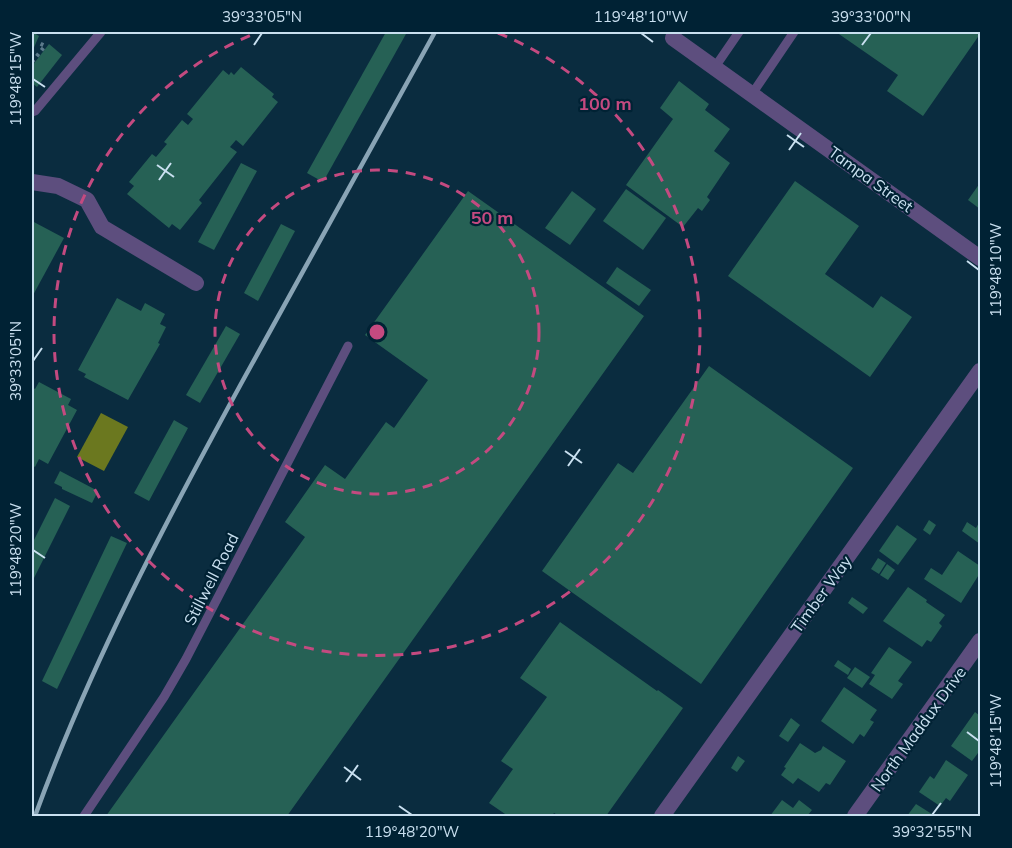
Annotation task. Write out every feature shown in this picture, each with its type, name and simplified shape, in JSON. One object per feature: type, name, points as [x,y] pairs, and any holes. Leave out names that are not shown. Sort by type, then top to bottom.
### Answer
[{"type":"street","name":"Tampa Street","points":[[675,34],[715,67],[981,258]]},
{"type":"street","points":[[32,182],[58,186],[87,200],[102,227],[196,283]]},
{"type":"street","name":"Timber Way","points":[[662,816],[981,371]]},
{"type":"street","name":"North Maddux Drive","points":[[855,816],[981,641]]},
{"type":"lane","points":[[32,112],[101,32]]},
{"type":"lane","points":[[715,67],[739,32]]},
{"type":"lane","points":[[752,94],[794,32]]},
{"type":"lane","name":"Stillwell Road","points":[[84,816],[164,697],[186,659],[348,346]]},
{"type":"path","points":[[32,62],[45,46],[37,42]]},
{"type":"shaded area","points":[[101,413],[128,427],[104,471],[77,457]]},
{"type":"building","points":[[32,32],[39,36],[32,52]]},
{"type":"building","points":[[386,32],[406,34],[323,182],[307,173]]},
{"type":"building","points":[[836,32],[980,32],[980,34],[923,116],[887,91],[898,75]]},
{"type":"building","points":[[49,44],[62,55],[37,87],[32,83],[32,66]]},
{"type":"building","points":[[241,67],[274,94],[272,97],[278,102],[243,146],[236,140],[230,147],[237,152],[199,200],[202,203],[180,230],[172,224],[169,228],[127,194],[134,186],[129,182],[152,154],[156,157],[167,144],[164,142],[182,120],[188,125],[193,119],[187,114],[223,70],[229,75],[231,72],[234,75]]},
{"type":"building","points":[[679,81],[709,104],[705,110],[730,129],[714,151],[730,163],[707,197],[710,200],[702,211],[698,208],[683,227],[626,185],[673,119],[660,108]]},
{"type":"building","points":[[241,163],[257,171],[214,250],[198,242]]},
{"type":"building","points":[[795,181],[859,226],[825,274],[873,308],[881,296],[912,317],[870,377],[728,276]]},
{"type":"building","points":[[980,183],[980,209],[968,200]]},
{"type":"building","points":[[626,189],[666,218],[643,250],[603,221]]},
{"type":"building","points":[[468,191],[644,316],[287,816],[106,816],[305,537],[285,522],[325,465],[345,479],[386,422],[394,428],[428,380],[365,335]]},
{"type":"building","points":[[572,191],[596,209],[570,245],[545,228]]},
{"type":"building","points":[[32,221],[64,238],[32,297]]},
{"type":"building","points":[[281,224],[295,231],[258,301],[244,293]]},
{"type":"building","points":[[617,267],[651,290],[639,306],[606,283]]},
{"type":"building","points":[[117,298],[141,311],[145,303],[165,314],[160,324],[166,327],[158,343],[160,344],[128,400],[84,377],[86,374],[78,370]]},
{"type":"building","points":[[226,326],[240,334],[200,403],[186,395]]},
{"type":"building","points":[[709,366],[853,468],[701,684],[542,571],[618,463],[633,473]]},
{"type":"building","points":[[39,382],[71,399],[68,405],[77,410],[48,464],[39,459],[35,467],[32,465],[32,387],[35,389]]},
{"type":"building","points":[[174,420],[188,428],[149,501],[134,493]]},
{"type":"building","points":[[60,471],[98,491],[92,503],[54,483]]},
{"type":"building","points":[[55,498],[70,506],[32,582],[32,544]]},
{"type":"building","points":[[929,520],[936,525],[930,535],[923,530]]},
{"type":"building","points":[[980,521],[980,544],[962,531],[967,522],[976,528]]},
{"type":"building","points":[[897,525],[917,539],[898,565],[879,551]]},
{"type":"building","points":[[111,536],[127,543],[57,689],[42,681]]},
{"type":"building","points":[[958,551],[980,566],[980,573],[961,603],[924,579],[931,568],[942,575]]},
{"type":"building","points":[[878,558],[886,563],[879,574],[871,569]]},
{"type":"building","points":[[887,564],[895,570],[888,580],[880,575]]},
{"type":"building","points":[[908,587],[945,615],[939,623],[942,626],[931,642],[927,640],[922,647],[883,621]]},
{"type":"building","points":[[852,597],[868,608],[863,614],[848,603]]},
{"type":"building","points":[[560,622],[683,708],[606,816],[559,816],[554,813],[552,816],[508,816],[489,803],[513,769],[501,761],[547,697],[520,678]]},
{"type":"building","points":[[889,647],[912,662],[898,681],[903,684],[892,699],[869,684],[875,675],[871,673]]},
{"type":"building","points":[[838,660],[851,669],[848,675],[834,666]]},
{"type":"building","points":[[855,667],[870,677],[862,688],[847,678]]},
{"type":"building","points":[[844,687],[877,710],[870,720],[874,722],[864,737],[860,734],[853,744],[821,721]]},
{"type":"building","points":[[975,712],[980,716],[980,755],[978,753],[972,761],[951,746]]},
{"type":"building","points":[[791,718],[800,725],[788,742],[779,736]]},
{"type":"building","points":[[800,743],[815,753],[823,746],[846,761],[830,785],[826,783],[819,792],[798,778],[793,784],[781,775]]},
{"type":"building","points":[[738,756],[745,761],[737,772],[731,768]]},
{"type":"building","points":[[946,760],[968,775],[950,801],[946,798],[940,806],[919,792],[930,776],[934,779]]},
{"type":"building","points":[[782,800],[793,808],[799,800],[812,810],[807,816],[770,816]]},
{"type":"building","points":[[916,804],[935,816],[907,816]]},
{"type":"railway","points":[[35,816],[80,704],[157,541],[435,32]]}]
